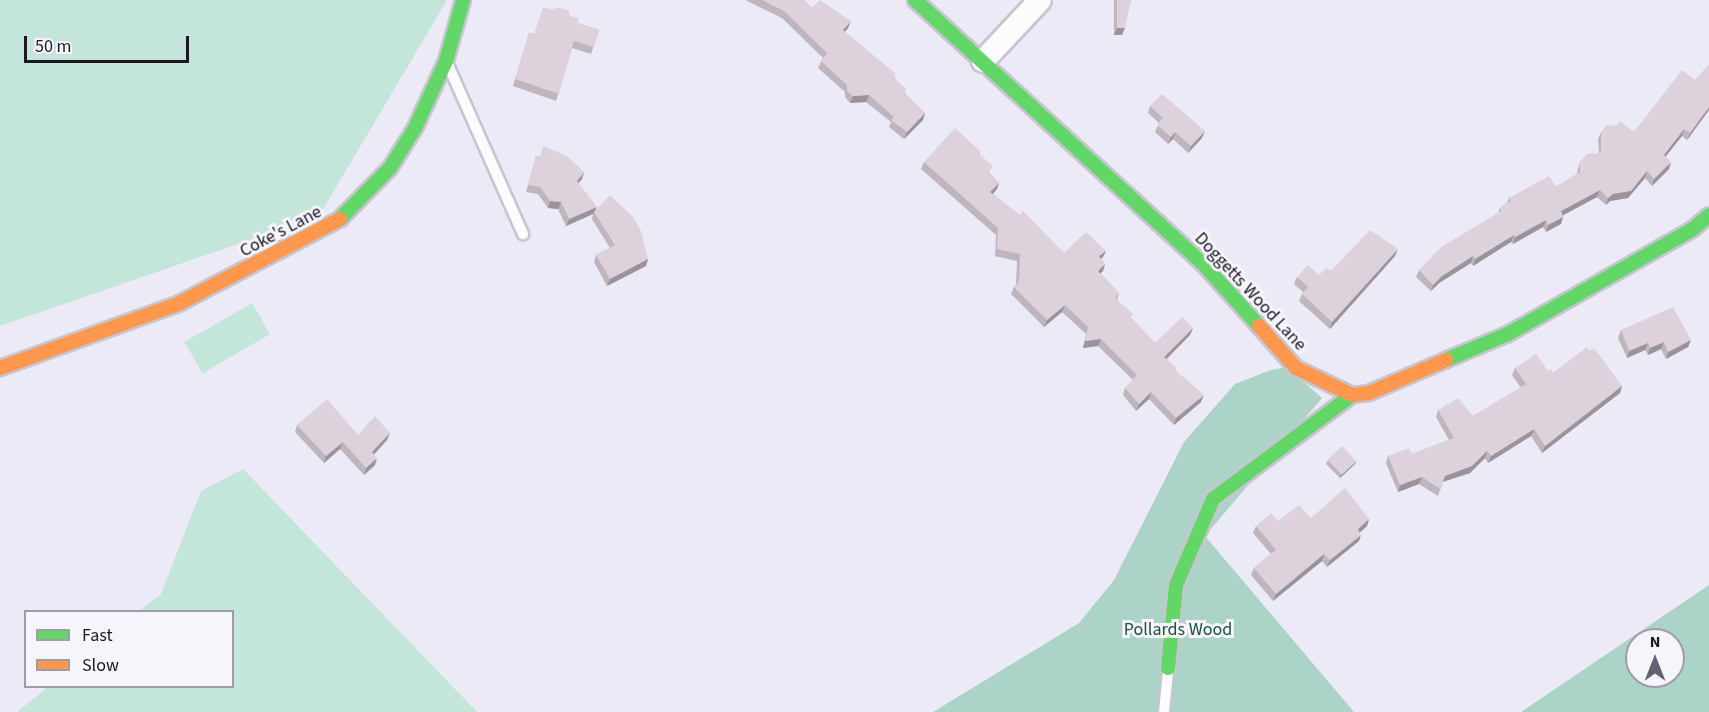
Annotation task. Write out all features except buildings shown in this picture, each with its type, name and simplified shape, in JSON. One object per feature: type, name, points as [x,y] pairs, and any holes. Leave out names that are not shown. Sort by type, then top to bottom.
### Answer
[{"type":"street","name":"Coke's Lane","points":[[0,369],[178,304],[336,223],[390,168],[415,128],[446,61],[463,0]]},
{"type":"street","name":"Doggetts Wood Lane","points":[[915,0],[1206,267],[1296,368],[1352,395]]},
{"type":"street","points":[[983,61],[1040,0]]},
{"type":"street","points":[[1168,668],[1176,585],[1213,500],[1352,395],[1369,393],[1508,334],[1693,229],[1709,215]]},
{"type":"lane","points":[[446,61],[523,234]]},
{"type":"lane","points":[[1164,712],[1168,668]]},
{"type":"green space","points":[[0,0],[447,0],[319,216],[0,326]]},
{"type":"green space","points":[[252,303],[270,334],[202,373],[184,342]]},
{"type":"green space","name":"Pollards Wood","points":[[1287,367],[1322,398],[1205,536],[1354,712],[933,712],[1079,623],[1114,580],[1184,442],[1235,384],[1271,370]]},
{"type":"green space","points":[[243,469],[477,712],[17,712],[47,688],[234,688],[234,610],[140,610],[161,594],[201,491]]},
{"type":"green space","points":[[1709,585],[1709,712],[1521,712],[1625,642],[1625,688],[1685,688],[1685,628],[1645,628]]},
{"type":"traffic: fast","points":[[340,219],[390,168],[415,128],[446,61],[463,0]]},
{"type":"traffic: fast","points":[[915,0],[1206,267],[1259,326]]},
{"type":"traffic: fast","points":[[1446,360],[1508,334],[1693,229],[1709,215]]},
{"type":"traffic: fast","points":[[1168,668],[1176,585],[1213,499],[1352,395]]},
{"type":"traffic: slow","points":[[0,368],[178,304],[340,219]]},
{"type":"traffic: slow","points":[[1259,326],[1296,368],[1352,395],[1369,393],[1446,360]]}]
